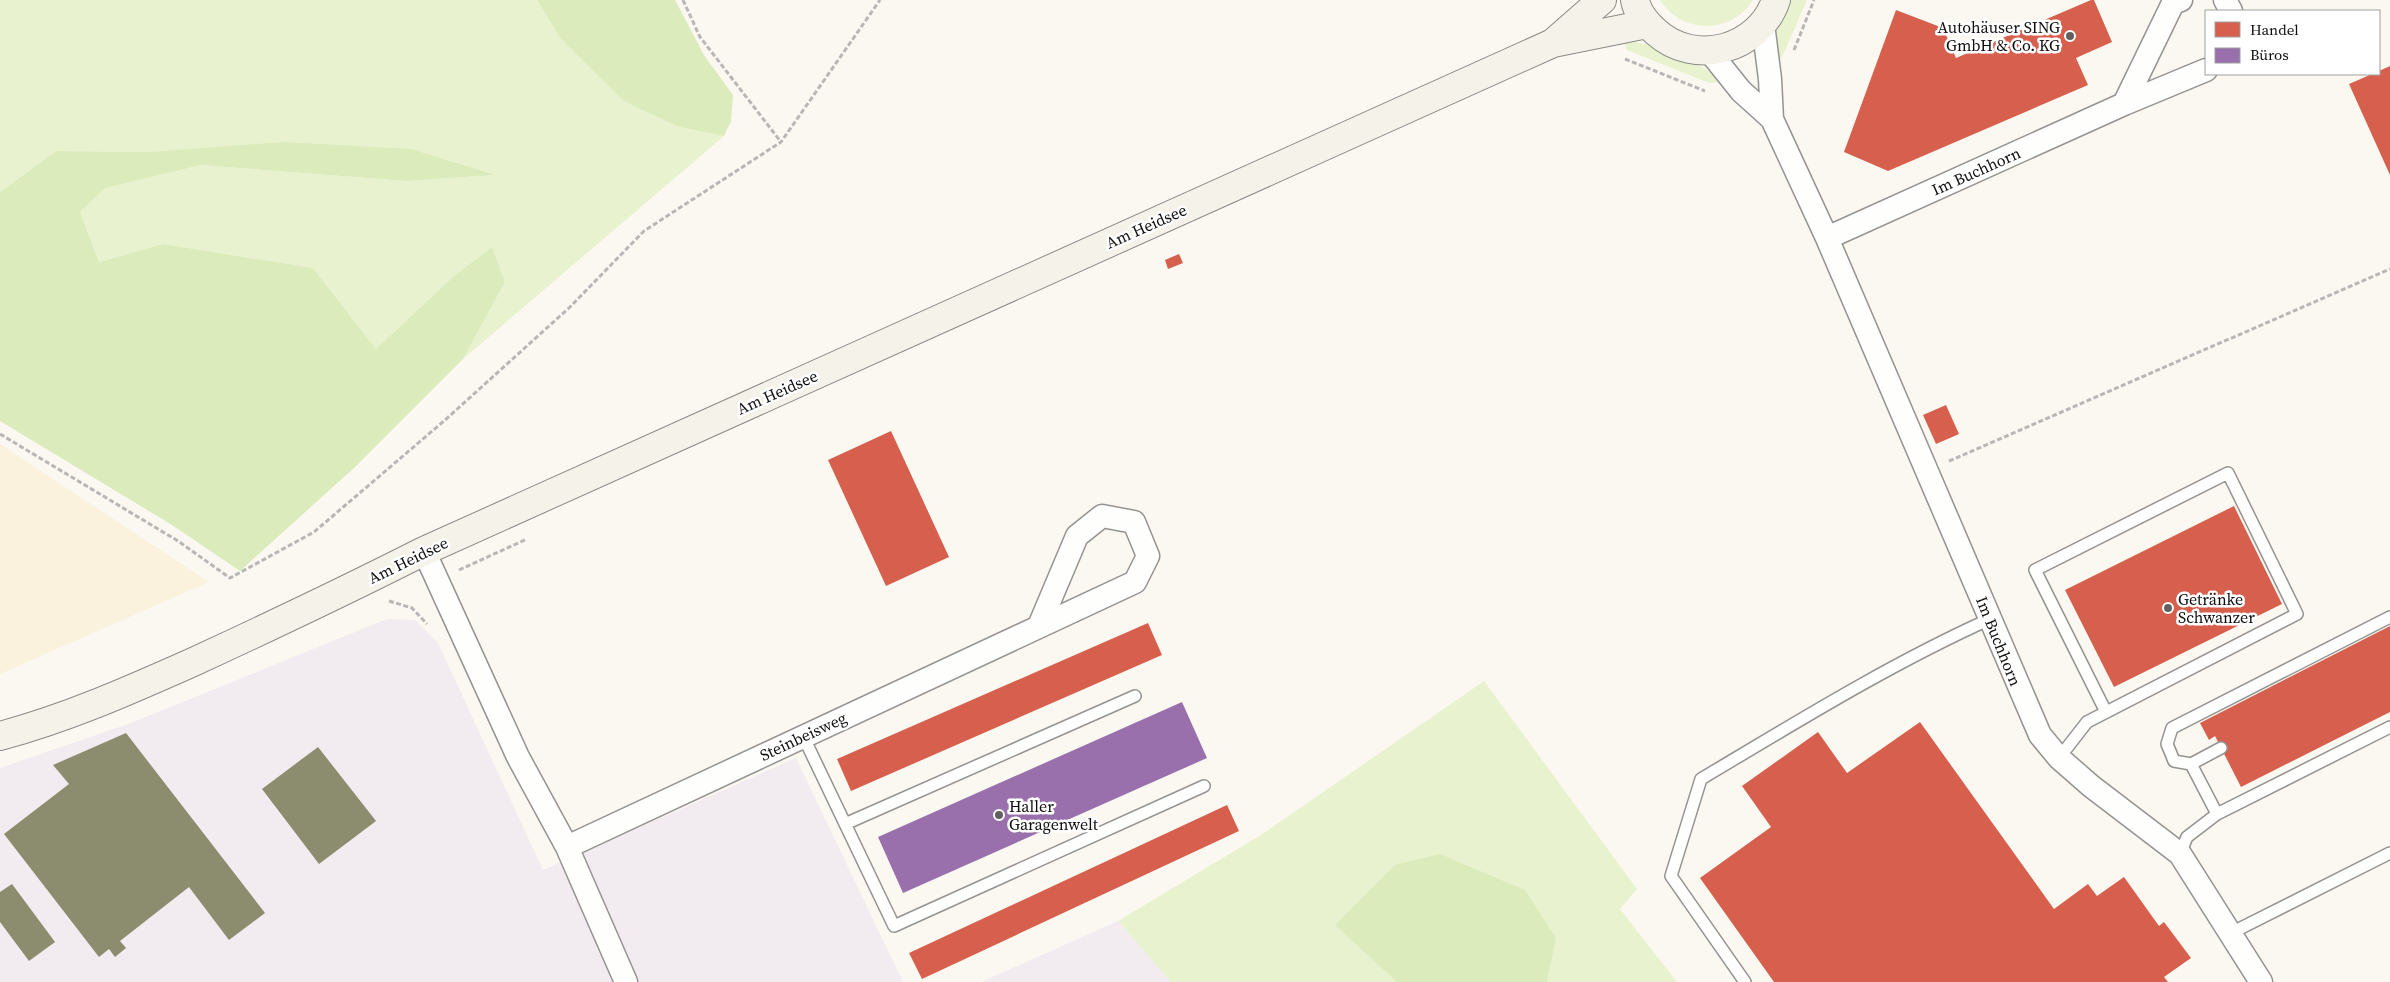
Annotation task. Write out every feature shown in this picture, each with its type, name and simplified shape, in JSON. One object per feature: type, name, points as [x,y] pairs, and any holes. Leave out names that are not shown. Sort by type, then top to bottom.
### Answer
[{"type":"main road","name":"Am Heidsee","points":[[1552,43],[1602,0]]},
{"type":"main road","points":[[1635,0],[1647,24],[1664,39],[1686,49],[1709,51],[1734,46],[1749,38],[1763,24],[1776,0]]},
{"type":"main road","name":"Am Heidsee","points":[[0,736],[53,722],[137,687],[285,620],[424,551],[1552,43],[1647,24]]},
{"type":"street","points":[[2124,104],[2173,3],[2180,0]]},
{"type":"street","name":"Im Buchhorn","points":[[1763,24],[1770,79],[1772,119],[1827,238],[1928,470],[2040,735],[2059,758],[2091,786],[2180,854],[2261,982]]},
{"type":"street","name":"Im Buchhorn","points":[[1709,51],[1741,91],[1772,119]]},
{"type":"street","name":"Im Buchhorn","points":[[1827,238],[2124,104],[2205,70]]},
{"type":"street","name":"Steinbeisweg","points":[[567,847],[1135,582],[1148,556],[1134,522],[1102,516],[1077,536],[1039,626]]},
{"type":"street","points":[[424,551],[518,756],[567,847],[626,982]]},
{"type":"lane","points":[[2059,758],[2087,722],[2298,614],[2228,473],[2034,570],[2106,712]]},
{"type":"lane","points":[[2221,748],[2191,764],[2174,762],[2168,744],[2172,728],[2390,617]]},
{"type":"lane","points":[[1745,982],[1671,876],[1701,779],[1810,714],[1954,636],[1990,619]]},
{"type":"lane","points":[[845,824],[1135,696]]},
{"type":"lane","points":[[2180,854],[2187,837],[2217,814],[2390,728]]},
{"type":"lane","points":[[803,736],[894,926],[1204,786]]},
{"type":"lane","points":[[2191,764],[2217,814]]},
{"type":"lane","points":[[2231,933],[2390,853]]},
{"type":"path","points":[[684,0],[700,37],[782,142]]},
{"type":"path","points":[[0,434],[178,541],[230,578],[314,532],[444,421],[570,308],[644,231],[782,142],[880,0]]},
{"type":"path","points":[[1791,57],[1814,0]]},
{"type":"path","points":[[1928,470],[2390,269]]},
{"type":"shaded area","points":[[0,444],[209,582],[0,674]]},
{"type":"shaded area","points":[[387,619],[415,620],[438,643],[543,870],[796,758],[903,982],[0,982],[0,768],[131,723]]},
{"type":"shaded area","points":[[1118,921],[1171,982],[981,982]]},
{"type":"green space","points":[[0,0],[537,0],[560,38],[679,127],[724,136],[463,359],[505,282],[492,247],[455,275],[376,349],[313,268],[163,244],[99,262],[80,212],[104,188],[201,165],[406,181],[494,175],[151,152],[56,151],[0,192]]},
{"type":"green space","points":[[537,0],[675,0],[704,55],[733,95],[731,121],[724,136],[679,127],[624,101],[560,38]]},
{"type":"green space","points":[[1660,0],[1753,0],[1744,11],[1733,19],[1707,26],[1681,20],[1669,11]]},
{"type":"green space","points":[[1790,0],[1807,0],[1783,55],[1776,66],[1778,24]]},
{"type":"green space","points":[[1623,41],[1652,45],[1676,53],[1699,65],[1723,82],[1709,83],[1627,50]]},
{"type":"green space","points":[[283,142],[411,149],[495,175],[406,181],[201,165],[105,188],[80,212],[99,262],[163,244],[313,268],[376,349],[455,275],[492,247],[505,282],[463,359],[355,467],[240,571],[172,525],[0,421],[0,192],[56,151],[151,152]]},
{"type":"green space","points":[[1484,681],[1637,889],[1620,909],[1677,982],[1547,982],[1555,938],[1336,925],[1397,982],[1171,982],[1118,921],[1261,835]]},
{"type":"green space","points":[[1440,854],[1525,890],[1556,938],[1547,982],[1397,982],[1335,925],[1395,865]]},
{"type":"building: Handel","points":[[2094,0],[2112,42],[2076,58],[2088,85],[1888,171],[1844,152],[1896,10],[1943,28],[1956,58]]},
{"type":"building: Handel","points":[[2390,66],[2390,175],[2349,84],[2370,75],[2380,75],[2380,71]]},
{"type":"building: Handel","points":[[1179,254],[1183,263],[1168,269],[1165,260]]},
{"type":"building: Handel","points":[[1946,405],[1959,434],[1936,444],[1923,415]]},
{"type":"building: Handel","points":[[891,431],[949,557],[886,586],[828,460]]},
{"type":"building: Handel","points":[[2234,506],[2282,604],[2114,687],[2065,590]]},
{"type":"building: Handel","points":[[1148,623],[1162,655],[851,791],[837,759]]},
{"type":"building: Handel","points":[[2390,626],[2390,712],[2241,787],[2215,736],[2209,740],[2200,723]]},
{"type":"building: Handel","points":[[1920,722],[2054,909],[2088,884],[2097,896],[2124,877],[2159,926],[2164,922],[2191,958],[2164,977],[2168,982],[1774,982],[1700,878],[1771,827],[1742,786],[1818,732],[1847,773]]},
{"type":"building: Handel","points":[[1227,805],[1239,831],[922,979],[909,953]]},
{"type":"building: Büros","points":[[1182,702],[1207,758],[903,893],[878,837]]},
{"type":"building: Industrie","points":[[126,733],[265,913],[229,940],[189,887],[120,941],[126,948],[115,957],[109,949],[99,957],[4,834],[69,784],[53,765]]},
{"type":"building: Industrie","points":[[318,747],[376,821],[319,864],[262,789]]},
{"type":"building: Industrie","points":[[12,884],[55,942],[29,961],[0,922],[0,892]]},
{"type":"place","name":"Autohäuser SING GmbH & Co. KG","points":[[2070,36]]},
{"type":"place","name":"Getränke Schwanzer","points":[[2168,608]]},
{"type":"place","name":"Haller Garagenwelt","points":[[999,815]]}]
